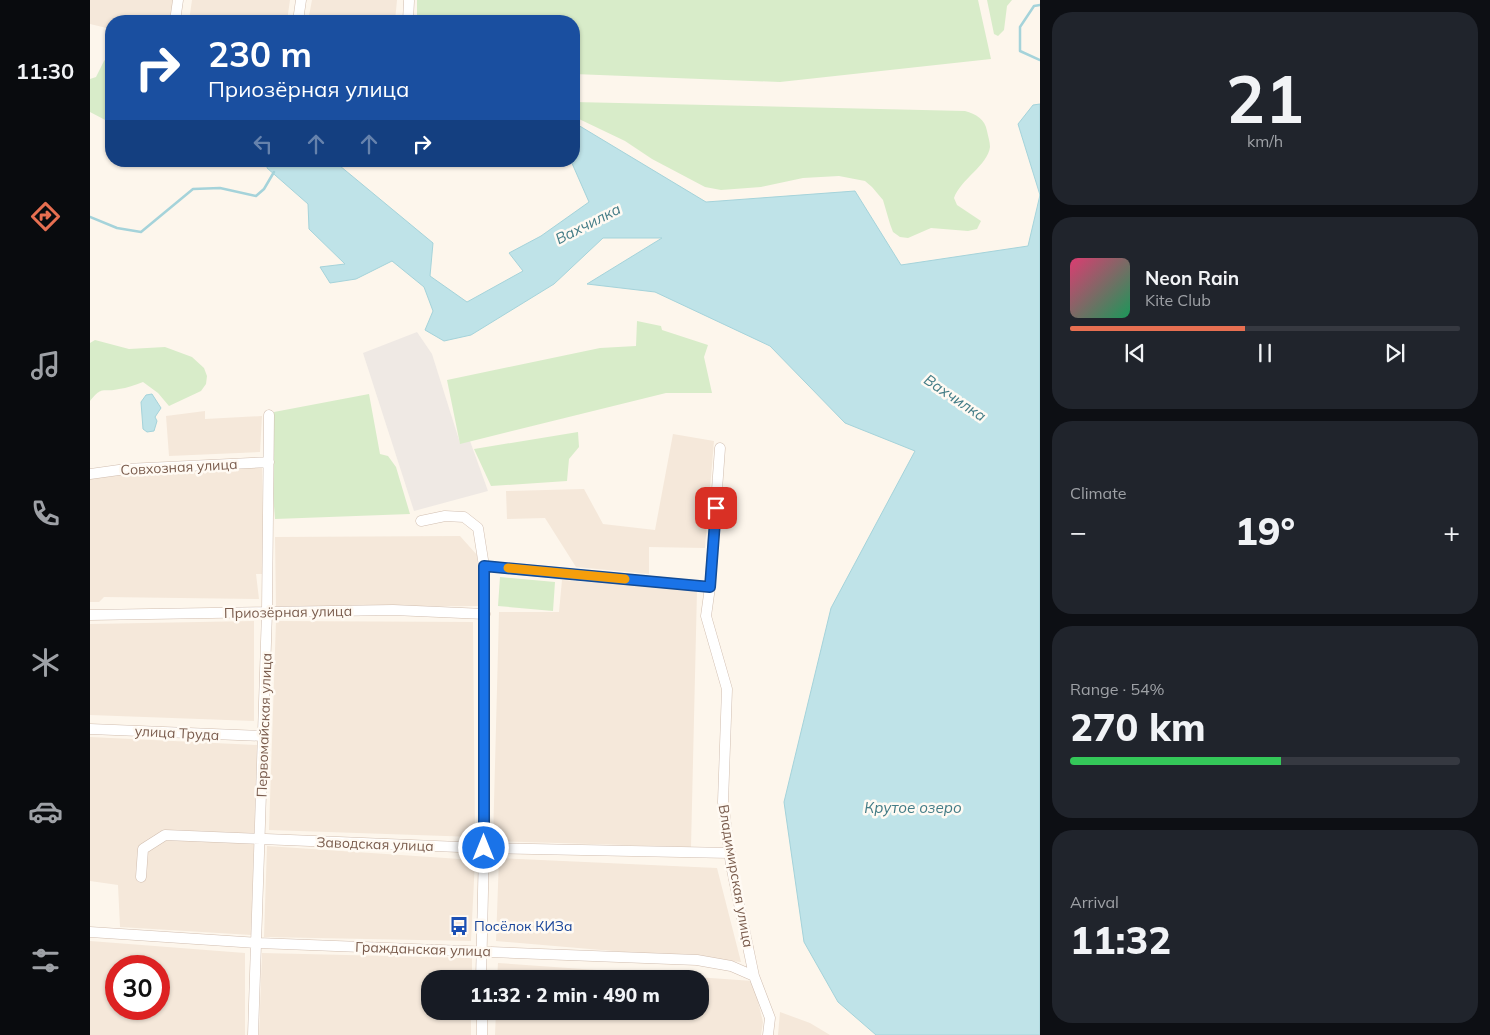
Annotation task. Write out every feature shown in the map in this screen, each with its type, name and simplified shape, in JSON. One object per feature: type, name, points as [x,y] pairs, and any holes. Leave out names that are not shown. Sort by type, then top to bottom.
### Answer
[{"type":"street","points":[[176,15],[178,0]]},
{"type":"street","points":[[299,15],[301,0]]},
{"type":"street","points":[[409,15],[410,1]]},
{"type":"street","name":"Первомайская улица","points":[[253,1035],[258,943],[259,840],[268,612],[269,415]]},
{"type":"street","name":"Владимирская улица","points":[[720,448],[710,587],[706,616],[727,689],[722,802],[754,976],[770,1018],[768,1035]]},
{"type":"street","name":"Совхозная улица","points":[[90,474],[126,469],[269,462]]},
{"type":"street","points":[[420,521],[445,516],[464,517],[478,528],[484,566],[484,848],[481,970]]},
{"type":"street","points":[[484,566],[710,587]]},
{"type":"street","name":"Приозёрная улица","points":[[90,615],[393,610],[485,614]]},
{"type":"street","name":"улица Труда","points":[[90,729],[264,736]]},
{"type":"street","name":"Заводская улица","points":[[141,877],[143,849],[165,835],[484,848],[730,853]]},
{"type":"street","name":"Гражданская улица","points":[[90,932],[258,943],[697,960],[731,966],[754,976]]},
{"type":"street","points":[[482,1020],[482,1035]]},
{"type":"shaded area","points":[[90,0],[173,0],[171,15],[105,15],[105,28],[90,24]]},
{"type":"shaded area","points":[[192,0],[290,0],[288,15],[190,15]]},
{"type":"shaded area","points":[[312,0],[397,0],[396,15],[309,15]]},
{"type":"shaded area","points":[[417,332],[432,354],[460,443],[470,441],[488,491],[414,511],[363,353]]},
{"type":"shaded area","points":[[205,411],[205,419],[262,416],[260,452],[169,456],[166,416]]},
{"type":"shaded area","points":[[673,434],[714,441],[705,548],[649,547],[649,574],[576,567],[545,518],[507,519],[506,491],[584,489],[603,524],[655,530]]},
{"type":"shaded area","points":[[262,466],[263,574],[256,574],[259,599],[104,597],[99,602],[90,602],[90,477],[169,468]]},
{"type":"shaded area","points":[[460,536],[477,555],[481,606],[276,608],[275,537]]},
{"type":"shaded area","points":[[562,580],[697,590],[691,847],[493,841],[499,612],[559,612]]},
{"type":"shaded area","points":[[254,621],[254,721],[90,715],[90,624]]},
{"type":"shaded area","points":[[276,621],[473,622],[475,837],[269,830]]},
{"type":"shaded area","points":[[90,737],[257,745],[251,935],[120,927],[118,885],[90,881]]},
{"type":"shaded area","points":[[267,846],[475,860],[471,941],[264,937]]},
{"type":"shaded area","points":[[499,858],[717,868],[741,962],[496,941]]},
{"type":"shaded area","points":[[90,941],[245,953],[245,1035],[90,1035]]},
{"type":"shaded area","points":[[262,953],[472,958],[472,970],[421,970],[421,1020],[471,1020],[471,1035],[259,1035]]},
{"type":"shaded area","points":[[498,963],[597,970],[498,970]]},
{"type":"shaded area","points":[[709,978],[753,981],[763,1022],[761,1035],[495,1035],[496,1020],[709,1020]]},
{"type":"shaded area","points":[[780,1012],[810,1023],[830,1035],[778,1035]]},
{"type":"green space","points":[[417,0],[978,0],[991,59],[780,82],[580,74],[580,15],[417,15]]},
{"type":"green space","points":[[987,0],[1012,0],[1007,6],[1004,30],[998,36],[994,34]]},
{"type":"green space","points":[[105,60],[105,120],[90,112],[90,79],[96,77]]},
{"type":"green space","points":[[580,102],[965,111],[976,115],[982,120],[986,127],[990,147],[984,160],[957,191],[954,198],[957,205],[981,221],[977,229],[968,231],[931,228],[908,238],[900,237],[893,232],[883,200],[865,181],[839,176],[803,178],[761,187],[721,190],[705,187],[652,159],[625,141],[580,119]]},
{"type":"green space","points":[[637,321],[661,326],[662,330],[708,345],[704,357],[712,393],[666,393],[460,444],[447,380],[600,348],[636,346]]},
{"type":"green space","points":[[95,340],[129,349],[165,347],[192,357],[204,368],[207,376],[206,384],[201,391],[169,406],[158,393],[143,382],[125,388],[100,391],[90,401],[90,343]]},
{"type":"green space","points":[[369,394],[380,454],[388,456],[396,467],[410,514],[275,519],[271,467],[274,412]]},
{"type":"green space","points":[[578,432],[579,447],[569,459],[567,481],[491,486],[474,449]]},
{"type":"green space","points":[[500,577],[555,582],[553,611],[498,606]]},
{"type":"water","points":[[1040,104],[1040,195],[1018,124],[1033,105]]},
{"type":"water","name":"Крутое озеро","points":[[580,126],[706,202],[855,191],[901,265],[1028,246],[1040,195],[1040,1035],[876,1035],[838,1002],[804,942],[784,802],[831,608],[915,451],[845,423],[770,346],[655,292],[587,284],[662,238],[603,238],[554,284],[471,335],[444,341],[425,330],[433,311],[424,287],[392,261],[356,279],[330,283],[320,267],[345,264],[309,229],[308,204],[267,167],[341,167],[433,243],[430,276],[467,302],[523,271],[509,253],[541,236],[589,202],[574,167],[580,167]]},
{"type":"water","points":[[152,394],[161,408],[155,417],[157,421],[154,431],[147,432],[143,429],[141,402],[146,395]]},
{"type":"waterway","points":[[1040,5],[1034,6],[1020,27],[1020,51],[1040,60]]},
{"type":"waterway","name":"Вахчилка","points":[[90,217],[117,228],[141,232],[193,189],[220,188],[256,196],[264,189],[274,172]]},
{"type":"slow traffic","points":[[508,568],[625,579]]},
{"type":"place","name":"Посёлок КИЗа","points":[[459,926]]},
{"type":"route","points":[[484,848],[484,566],[710,587],[716,508]]}]
